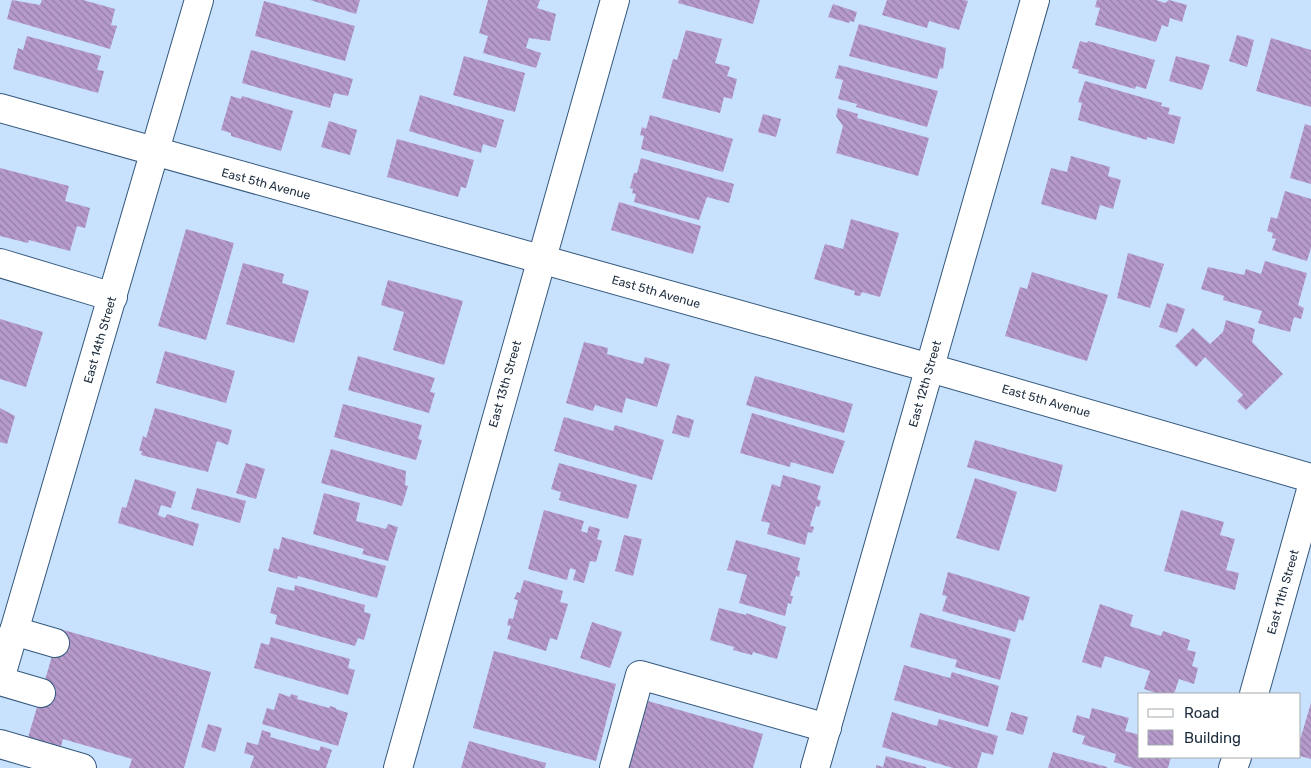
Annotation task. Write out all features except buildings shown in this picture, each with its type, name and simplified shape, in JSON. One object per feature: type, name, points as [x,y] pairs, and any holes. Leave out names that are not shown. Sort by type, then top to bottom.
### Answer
[{"type":"street","name":"East 14th Street","points":[[0,680],[199,0]]},
{"type":"street","name":"East 13th Street","points":[[398,768],[615,0]]},
{"type":"street","name":"East 12th Street","points":[[815,768],[1035,0]]},
{"type":"street","name":"East 5th Avenue","points":[[0,108],[155,154],[930,368],[1311,478]]},
{"type":"street","points":[[0,263],[113,297]]},
{"type":"street","name":"East 11th Street","points":[[1254,693],[1311,490]]},
{"type":"street","points":[[14,631],[56,643]]},
{"type":"street","points":[[614,768],[640,675],[827,728]]},
{"type":"street","points":[[0,680],[41,692]]},
{"type":"street","points":[[0,744],[82,768]]}]
